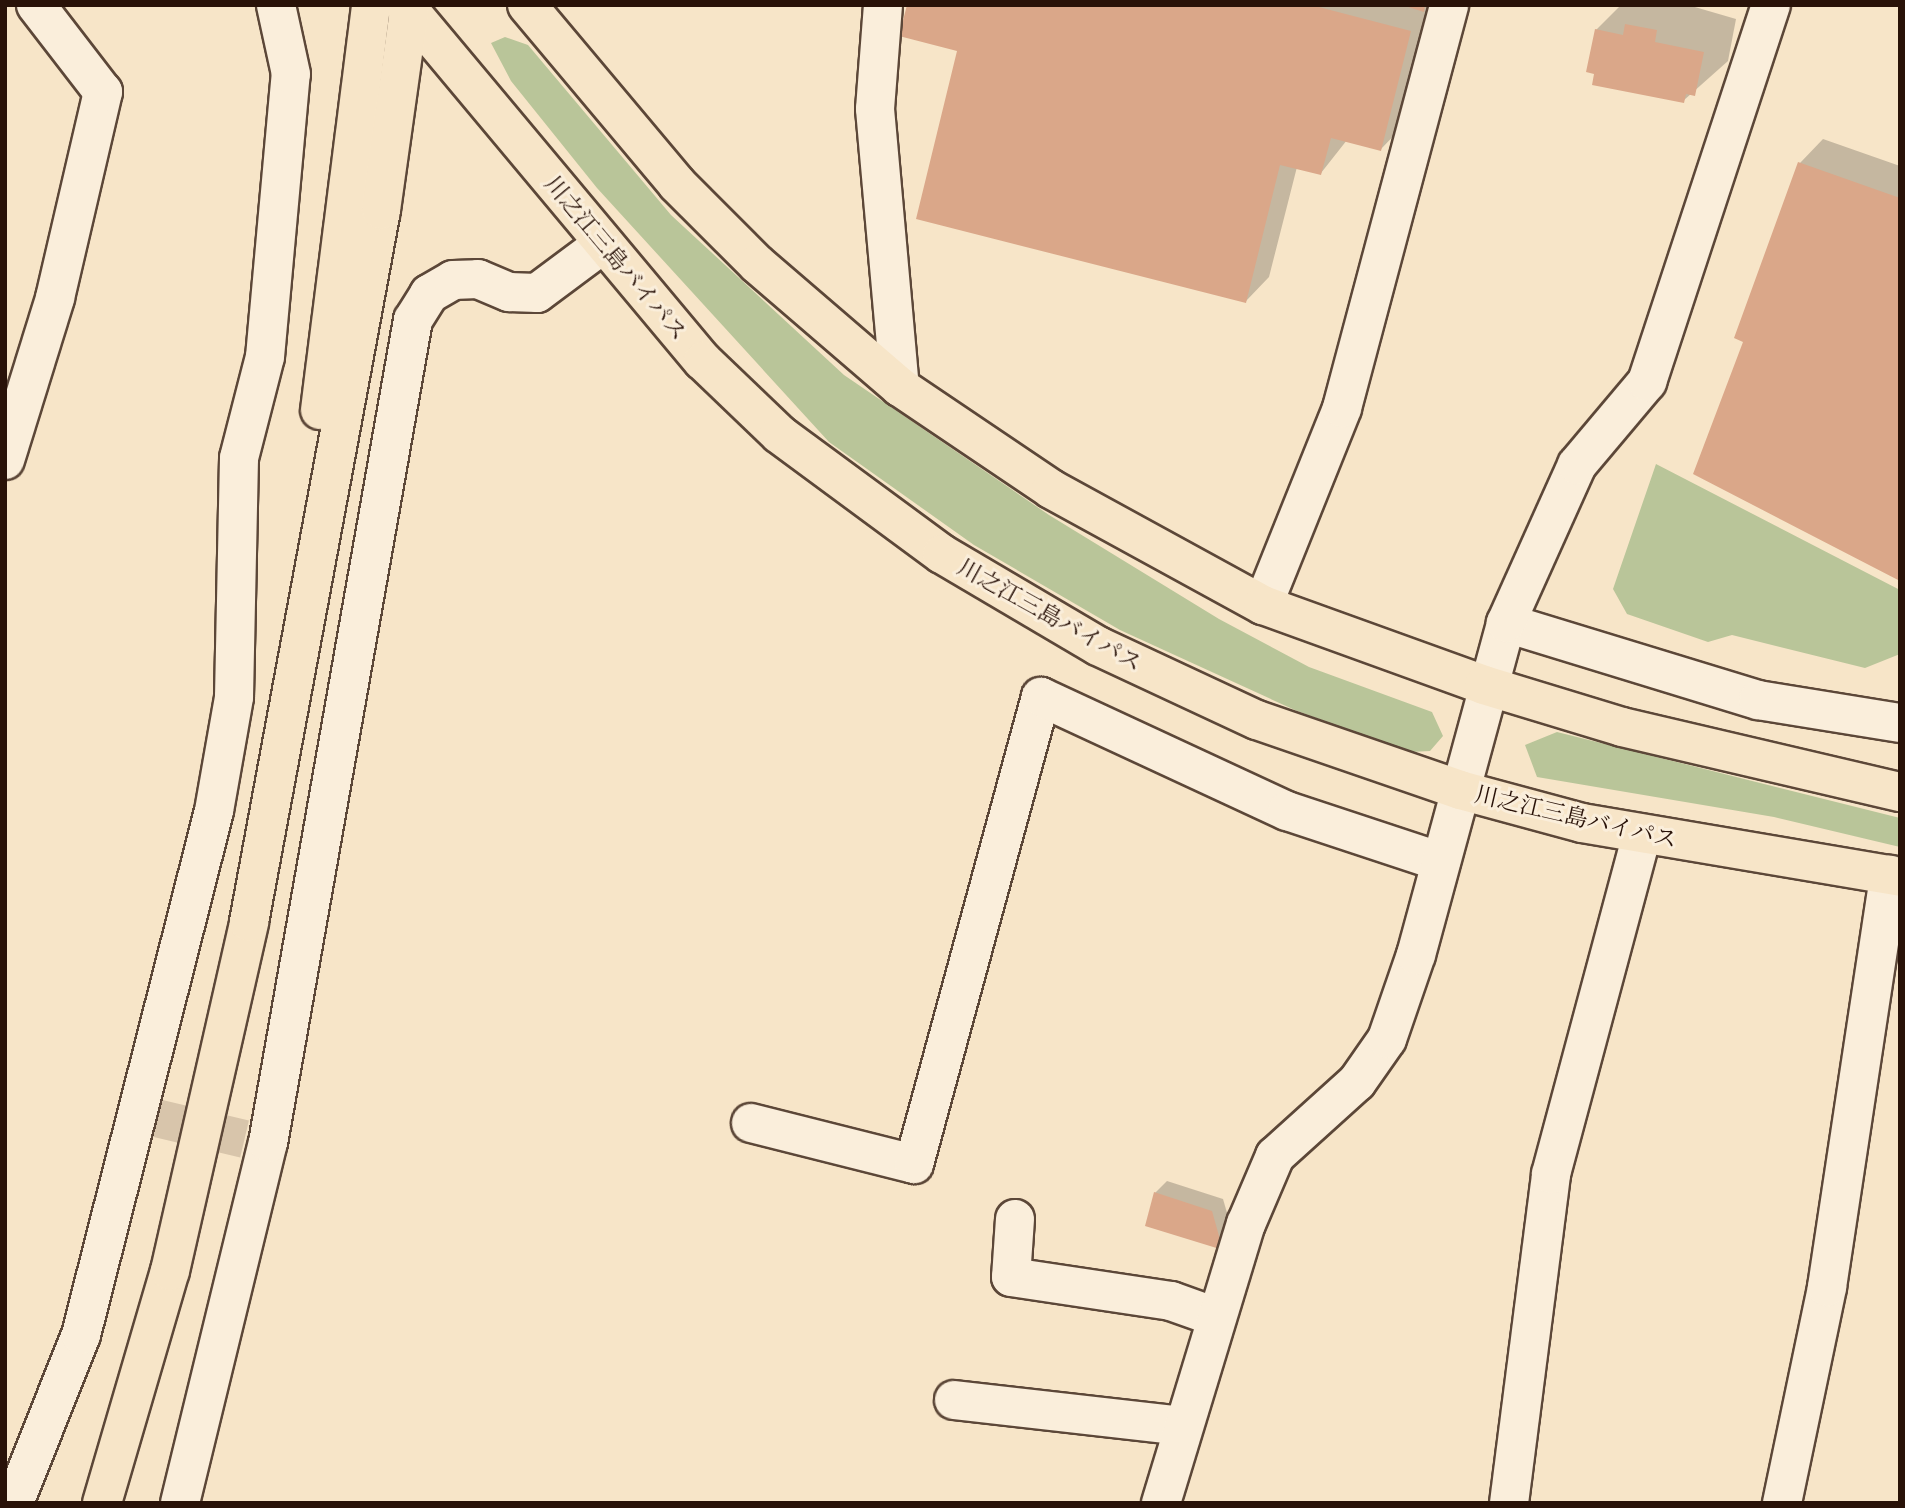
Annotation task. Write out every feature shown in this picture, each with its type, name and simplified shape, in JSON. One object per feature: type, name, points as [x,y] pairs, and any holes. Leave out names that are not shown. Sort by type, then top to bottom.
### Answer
[{"type":"highway","points":[[249,922],[300,583],[371,5]]},
{"type":"highway","points":[[527,5],[677,184],[757,264],[900,387],[1051,489],[1264,605],[1484,685],[1622,727],[1900,792]]},
{"type":"highway","points":[[102,1503],[170,1271],[249,922],[381,210],[407,8]]},
{"type":"highway","name":"川之江三島バイパス","points":[[407,8],[702,361],[779,435],[942,554],[1098,646],[1257,720],[1460,790],[1642,834],[1894,876]]},
{"type":"street","points":[[5,460],[55,298],[103,92],[36,5]]},
{"type":"street","points":[[14,1503],[81,1335],[148,1117],[214,811],[234,698],[239,458],[265,357],[291,74],[276,5]]},
{"type":"street","points":[[883,5],[875,109],[900,387]]},
{"type":"street","points":[[1264,605],[1342,408],[1449,5]]},
{"type":"street","points":[[1161,1503],[1181,1426],[1216,1317],[1275,1156],[1357,1082],[1387,1039],[1441,862],[1484,685],[1506,623],[1577,465],[1647,382],[1771,5]]},
{"type":"street","points":[[180,1503],[256,1141],[413,320],[429,293],[453,280],[478,279],[509,292],[537,293],[603,244]]},
{"type":"street","points":[[1506,623],[1758,699],[1900,723]]},
{"type":"street","points":[[751,1124],[914,1164],[1041,697],[1287,811],[1441,862]]},
{"type":"street","points":[[1509,1503],[1551,1174],[1642,834]]},
{"type":"street","points":[[1782,1503],[1827,1287],[1894,876]]},
{"type":"street","points":[[1015,1219],[1011,1277],[1171,1301],[1216,1317]]},
{"type":"street","points":[[954,1400],[1181,1426]]},
{"type":"green space","points":[[505,37],[528,45],[671,215],[844,375],[1049,515],[1219,619],[1309,667],[1432,712],[1443,736],[1430,751],[1410,752],[1297,711],[1120,630],[974,545],[829,442],[597,188],[511,81],[491,43]]},
{"type":"green space","points":[[1656,464],[1900,590],[1900,654],[1865,668],[1732,635],[1708,642],[1627,614],[1613,589]]},
{"type":"green space","points":[[1557,732],[1900,818],[1900,847],[1774,817],[1537,777],[1525,745]]},
{"type":"building","points":[[907,5],[1311,5],[1411,31],[1381,151],[1331,138],[1321,175],[1280,165],[1246,303],[916,219],[957,51],[899,36]]},
{"type":"building","points":[[1402,5],[1425,5],[1424,12]]},
{"type":"building","points":[[1625,24],[1657,30],[1655,42],[1704,52],[1695,96],[1686,94],[1684,103],[1592,85],[1594,74],[1586,72],[1595,29],[1623,35]]},
{"type":"building","points":[[1798,162],[1900,198],[1900,581],[1693,474],[1743,342],[1734,338]]},
{"type":"building","points":[[1154,1192],[1212,1211],[1223,1250],[1145,1226]]},
{"type":"tunnel","points":[[156,1118],[245,1139]]}]
